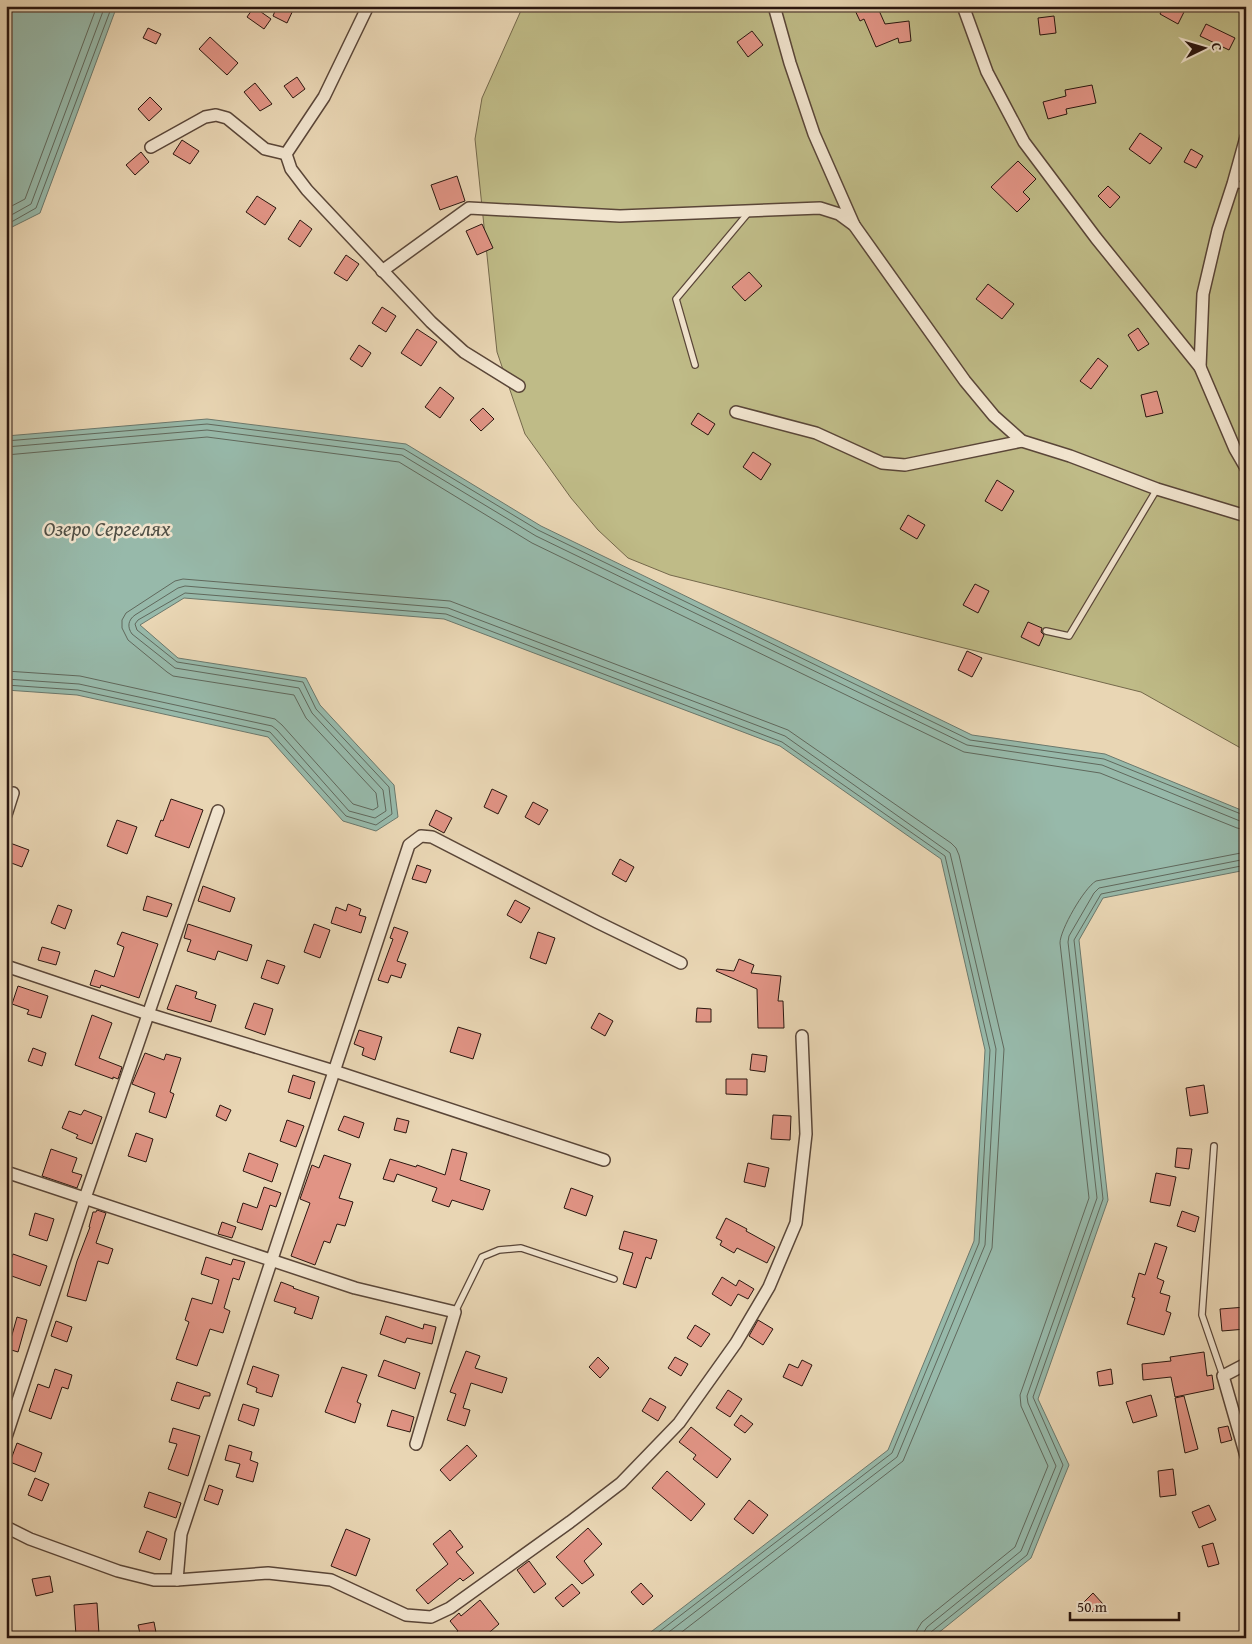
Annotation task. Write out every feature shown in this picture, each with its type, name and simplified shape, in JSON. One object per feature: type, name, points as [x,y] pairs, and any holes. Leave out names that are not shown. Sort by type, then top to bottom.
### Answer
[{"type":"street","points":[[286,154],[324,97],[368,6]]},
{"type":"street","points":[[774,6],[790,63],[814,134],[854,225],[965,382],[994,416],[1022,441],[1070,456],[1156,489],[1246,516]]},
{"type":"street","points":[[963,6],[987,72],[1024,142],[1096,238],[1200,367],[1246,468]]},
{"type":"street","points":[[151,146],[205,117],[216,115],[228,118],[265,149],[286,154]]},
{"type":"street","points":[[1200,367],[1203,294],[1218,230],[1246,137]]},
{"type":"street","points":[[286,154],[291,169],[307,190],[431,322],[464,352],[519,386]]},
{"type":"street","points":[[382,270],[469,208],[620,216],[820,208],[839,214],[854,225]]},
{"type":"street","points":[[736,412],[816,434],[882,463],[905,465],[1022,441]]},
{"type":"street","points":[[6,815],[14,793]]},
{"type":"street","points":[[6,1438],[85,1198],[218,811]]},
{"type":"street","points":[[178,1580],[181,1534],[409,845],[421,836],[432,836],[597,922],[681,963]]},
{"type":"street","points":[[6,966],[148,1014],[334,1071],[604,1160]]},
{"type":"street","points":[[6,1527],[30,1539],[118,1571],[154,1580],[268,1573],[331,1580],[406,1615],[430,1617],[450,1608],[621,1483],[679,1424],[736,1343],[769,1286],[796,1224],[806,1134],[802,1036]]},
{"type":"street","points":[[6,1172],[355,1288],[455,1312],[416,1444]]},
{"type":"street","points":[[1246,1364],[1223,1376],[1246,1456]]},
{"type":"lane","points":[[1233,184],[1246,186]]},
{"type":"lane","points":[[695,365],[676,298],[749,212]]},
{"type":"lane","points":[[1046,630],[1069,636],[1156,489]]},
{"type":"lane","points":[[1214,1146],[1202,1315],[1223,1376]]},
{"type":"lane","points":[[455,1312],[482,1257],[499,1250],[521,1248],[614,1279]]},
{"type":"shaded area","points":[[523,6],[1246,6],[1246,751],[1141,692],[670,575],[628,558],[598,530],[571,498],[525,434],[497,352],[475,139],[482,98]]},
{"type":"water","points":[[6,6],[117,6],[40,213],[6,230]]},
{"type":"water","name":"Озеро Сергелях","points":[[207,419],[406,444],[541,526],[972,735],[1105,754],[1246,812],[1246,870],[1103,898],[1079,940],[1108,1200],[1038,1399],[1069,1465],[1031,1558],[932,1638],[643,1638],[888,1450],[974,1241],[985,1050],[941,859],[780,746],[444,619],[184,598],[140,625],[178,658],[306,678],[320,705],[394,785],[398,817],[376,831],[343,821],[268,737],[77,695],[6,690],[6,436]]},
{"type":"building","points":[[277,6],[295,6],[287,23],[273,16]]},
{"type":"building","points":[[853,6],[877,6],[885,24],[909,21],[911,41],[899,43],[898,38],[876,47],[864,19],[860,21]]},
{"type":"building","points":[[1164,6],[1173,6],[1184,12],[1178,24],[1160,14]]},
{"type":"building","points":[[254,7],[271,19],[264,29],[247,17]]},
{"type":"building","points":[[1054,16],[1056,33],[1040,35],[1038,18]]},
{"type":"building","points":[[1206,24],[1235,38],[1229,50],[1200,36]]},
{"type":"building","points":[[148,28],[161,34],[156,44],[143,38]]},
{"type":"building","points":[[752,31],[763,45],[748,57],[737,42]]},
{"type":"building","points":[[210,37],[238,63],[227,75],[199,49]]},
{"type":"building","points":[[297,77],[305,89],[293,98],[284,86]]},
{"type":"building","points":[[255,83],[272,104],[260,111],[244,92]]},
{"type":"building","points":[[1092,85],[1096,103],[1066,109],[1067,114],[1048,119],[1043,102],[1066,96],[1065,90]]},
{"type":"building","points":[[150,97],[162,109],[149,121],[138,109]]},
{"type":"building","points":[[1140,133],[1162,148],[1150,164],[1129,149]]},
{"type":"building","points":[[182,140],[199,151],[190,164],[173,154]]},
{"type":"building","points":[[1191,149],[1203,156],[1196,168],[1184,162]]},
{"type":"building","points":[[141,152],[149,162],[135,175],[126,165]]},
{"type":"building","points":[[1018,161],[1036,179],[1023,192],[1030,199],[1017,212],[991,187]]},
{"type":"building","points":[[457,176],[465,201],[440,210],[431,185]]},
{"type":"building","points":[[1108,186],[1120,197],[1110,208],[1098,196]]},
{"type":"building","points":[[257,196],[276,208],[265,225],[246,212]]},
{"type":"building","points":[[300,220],[312,229],[300,247],[288,239]]},
{"type":"building","points":[[482,224],[493,248],[477,255],[466,231]]},
{"type":"building","points":[[346,255],[359,264],[347,281],[334,273]]},
{"type":"building","points":[[749,272],[762,286],[745,301],[732,287]]},
{"type":"building","points":[[988,284],[1014,304],[1002,319],[976,299]]},
{"type":"building","points":[[382,307],[396,316],[386,332],[372,323]]},
{"type":"building","points":[[1138,328],[1149,344],[1138,351],[1128,335]]},
{"type":"building","points":[[417,329],[437,342],[421,366],[401,353]]},
{"type":"building","points":[[359,345],[371,353],[362,367],[350,359]]},
{"type":"building","points":[[1098,358],[1108,366],[1091,389],[1080,381]]},
{"type":"building","points":[[440,387],[454,398],[440,418],[425,407]]},
{"type":"building","points":[[1157,391],[1163,413],[1146,417],[1141,395]]},
{"type":"building","points":[[483,408],[494,419],[481,431],[470,420]]},
{"type":"building","points":[[698,413],[715,424],[708,435],[691,424]]},
{"type":"building","points":[[753,452],[771,464],[761,480],[743,467]]},
{"type":"building","points":[[997,480],[1014,491],[1002,511],[985,501]]},
{"type":"building","points":[[908,515],[925,525],[917,539],[900,529]]},
{"type":"building","points":[[975,584],[989,591],[978,613],[963,605]]},
{"type":"building","points":[[1028,622],[1042,628],[1041,632],[1044,635],[1039,646],[1021,637]]},
{"type":"building","points":[[967,651],[982,658],[972,677],[958,670]]},
{"type":"building","points":[[492,789],[507,796],[498,814],[484,807]]},
{"type":"building","points":[[171,799],[203,810],[189,848],[155,836]]},
{"type":"building","points":[[533,802],[548,810],[539,825],[525,817]]},
{"type":"building","points":[[436,810],[452,818],[444,833],[429,825]]},
{"type":"building","points":[[117,820],[137,827],[127,854],[107,846]]},
{"type":"building","points":[[10,843],[29,850],[22,867],[6,861],[6,854]]},
{"type":"building","points":[[620,859],[634,867],[626,882],[612,874]]},
{"type":"building","points":[[417,865],[431,870],[426,883],[412,879]]},
{"type":"building","points":[[203,886],[235,898],[230,912],[198,901]]},
{"type":"building","points":[[147,896],[172,904],[167,917],[143,910]]},
{"type":"building","points":[[515,900],[530,908],[521,923],[507,915]]},
{"type":"building","points":[[348,904],[361,909],[359,915],[366,917],[361,933],[331,923],[336,907],[346,911]]},
{"type":"building","points":[[58,905],[72,910],[65,929],[51,923]]},
{"type":"building","points":[[188,924],[252,945],[247,961],[218,951],[215,960],[187,951],[191,940],[184,938]]},
{"type":"building","points":[[314,924],[330,930],[320,958],[304,952]]},
{"type":"building","points":[[394,927],[408,932],[397,961],[406,964],[401,978],[391,975],[388,983],[378,980],[393,939],[390,938]]},
{"type":"building","points":[[122,932],[158,944],[139,998],[101,985],[100,988],[90,985],[95,970],[114,977],[124,947],[117,944]]},
{"type":"building","points":[[538,932],[555,938],[546,964],[530,958]]},
{"type":"building","points":[[42,947],[60,952],[56,965],[38,960]]},
{"type":"building","points":[[739,959],[754,965],[751,973],[781,976],[778,1001],[783,1001],[784,1028],[758,1028],[757,989],[716,971],[717,969],[734,971]]},
{"type":"building","points":[[267,960],[285,966],[278,984],[261,978]]},
{"type":"building","points":[[176,985],[197,992],[195,998],[216,1005],[211,1022],[167,1009]]},
{"type":"building","points":[[18,986],[48,996],[41,1018],[27,1014],[29,1010],[12,1004]]},
{"type":"building","points":[[254,1003],[273,1009],[265,1035],[245,1028]]},
{"type":"building","points":[[697,1008],[711,1009],[711,1022],[696,1022]]},
{"type":"building","points":[[599,1013],[613,1021],[605,1036],[591,1028]]},
{"type":"building","points":[[92,1015],[112,1023],[99,1058],[122,1067],[118,1079],[113,1077],[113,1079],[75,1065]]},
{"type":"building","points":[[458,1027],[481,1034],[473,1059],[450,1052]]},
{"type":"building","points":[[359,1030],[382,1037],[375,1060],[362,1055],[364,1048],[354,1044]]},
{"type":"building","points":[[33,1048],[46,1053],[42,1066],[28,1061]]},
{"type":"building","points":[[145,1053],[164,1060],[166,1054],[181,1058],[170,1092],[174,1094],[166,1118],[149,1112],[155,1093],[132,1084]]},
{"type":"building","points":[[752,1054],[767,1056],[765,1072],[750,1070]]},
{"type":"building","points":[[293,1075],[315,1082],[310,1099],[288,1092]]},
{"type":"building","points":[[726,1079],[747,1079],[747,1095],[726,1094]]},
{"type":"building","points":[[1204,1085],[1208,1113],[1190,1116],[1186,1088]]},
{"type":"building","points":[[220,1105],[231,1110],[226,1121],[216,1116]]},
{"type":"building","points":[[84,1110],[102,1117],[92,1144],[76,1138],[78,1135],[62,1128],[69,1111],[81,1115]]},
{"type":"building","points":[[773,1115],[791,1116],[790,1140],[771,1139]]},
{"type":"building","points":[[344,1116],[364,1123],[359,1138],[338,1130]]},
{"type":"building","points":[[397,1118],[409,1121],[406,1133],[394,1130]]},
{"type":"building","points":[[287,1120],[304,1126],[296,1147],[280,1141]]},
{"type":"building","points":[[136,1133],[153,1139],[146,1162],[128,1156]]},
{"type":"building","points":[[1177,1148],[1192,1149],[1189,1169],[1175,1167]]},
{"type":"building","points":[[51,1149],[77,1158],[72,1172],[82,1175],[77,1188],[42,1176]]},
{"type":"building","points":[[452,1149],[467,1153],[460,1180],[490,1190],[483,1210],[452,1200],[449,1207],[432,1201],[437,1188],[397,1174],[394,1182],[383,1179],[390,1159],[416,1167],[417,1165],[445,1175]]},
{"type":"building","points":[[249,1153],[278,1164],[272,1182],[243,1171]]},
{"type":"building","points":[[324,1155],[351,1164],[339,1198],[353,1202],[345,1226],[337,1224],[330,1243],[324,1241],[315,1265],[291,1256],[310,1203],[300,1199],[312,1165],[319,1168]]},
{"type":"building","points":[[748,1163],[769,1168],[765,1187],[744,1182]]},
{"type":"building","points":[[1156,1173],[1176,1177],[1170,1206],[1150,1202]]},
{"type":"building","points":[[264,1187],[281,1193],[276,1207],[270,1205],[262,1230],[237,1222],[243,1203],[257,1208]]},
{"type":"building","points":[[571,1188],[593,1196],[586,1216],[564,1208]]},
{"type":"building","points":[[97,1210],[106,1213],[96,1243],[113,1249],[108,1264],[98,1261],[86,1301],[67,1296],[77,1261],[90,1227],[93,1212]]},
{"type":"building","points":[[1182,1211],[1199,1217],[1195,1232],[1177,1226]]},
{"type":"building","points":[[35,1213],[54,1219],[47,1241],[29,1235]]},
{"type":"building","points":[[726,1218],[775,1247],[767,1263],[737,1248],[734,1253],[720,1245],[722,1241],[716,1238]]},
{"type":"building","points":[[222,1222],[236,1227],[232,1238],[218,1234]]},
{"type":"building","points":[[624,1231],[657,1240],[651,1259],[646,1257],[636,1288],[623,1284],[633,1253],[619,1249]]},
{"type":"building","points":[[1155,1243],[1167,1247],[1157,1278],[1164,1281],[1160,1293],[1170,1296],[1166,1311],[1171,1313],[1164,1335],[1127,1324],[1135,1298],[1132,1297],[1139,1273],[1145,1275]]},
{"type":"building","points":[[13,1254],[47,1266],[40,1286],[6,1274]]},
{"type":"building","points":[[206,1257],[231,1265],[233,1259],[245,1262],[239,1280],[233,1278],[224,1308],[230,1311],[223,1333],[210,1329],[197,1366],[176,1359],[189,1322],[185,1320],[192,1298],[212,1304],[219,1280],[201,1274]]},
{"type":"building","points":[[722,1277],[736,1286],[739,1280],[754,1289],[748,1299],[738,1294],[731,1306],[712,1294]]},
{"type":"building","points":[[281,1282],[319,1297],[312,1319],[294,1313],[296,1308],[274,1301]]},
{"type":"building","points":[[1246,1307],[1246,1329],[1222,1331],[1220,1309]]},
{"type":"building","points":[[386,1316],[423,1329],[424,1324],[436,1327],[432,1344],[407,1338],[405,1343],[380,1334]]},
{"type":"building","points":[[17,1317],[27,1320],[18,1352],[8,1349]]},
{"type":"building","points":[[758,1320],[773,1329],[763,1345],[749,1336]]},
{"type":"building","points":[[56,1321],[72,1327],[67,1342],[51,1336]]},
{"type":"building","points":[[695,1325],[710,1334],[701,1347],[687,1338]]},
{"type":"building","points":[[466,1351],[480,1356],[475,1368],[507,1378],[502,1393],[471,1383],[463,1408],[470,1410],[465,1426],[447,1420],[456,1394],[450,1392]]},
{"type":"building","points":[[1204,1352],[1207,1376],[1212,1375],[1214,1389],[1175,1397],[1171,1377],[1143,1380],[1142,1364],[1171,1361],[1170,1357]]},
{"type":"building","points":[[598,1357],[609,1368],[600,1378],[589,1367]]},
{"type":"building","points":[[675,1357],[688,1364],[681,1376],[668,1368]]},
{"type":"building","points":[[384,1360],[420,1373],[415,1389],[378,1376]]},
{"type":"building","points":[[802,1360],[812,1365],[802,1386],[783,1377],[789,1364],[798,1368]]},
{"type":"building","points":[[253,1366],[279,1375],[272,1397],[256,1392],[257,1388],[247,1384]]},
{"type":"building","points":[[342,1367],[367,1375],[357,1402],[361,1404],[355,1423],[325,1412]]},
{"type":"building","points":[[55,1369],[72,1375],[68,1389],[62,1387],[51,1419],[29,1411],[38,1384],[49,1388]]},
{"type":"building","points":[[1111,1369],[1113,1384],[1099,1386],[1097,1372]]},
{"type":"building","points":[[177,1382],[210,1393],[210,1396],[204,1396],[199,1409],[171,1400]]},
{"type":"building","points":[[728,1390],[742,1399],[730,1417],[716,1408]]},
{"type":"building","points":[[1151,1395],[1157,1416],[1133,1423],[1126,1402]]},
{"type":"building","points":[[1184,1396],[1198,1449],[1185,1453],[1175,1398]]},
{"type":"building","points":[[650,1398],[666,1407],[658,1421],[642,1411]]},
{"type":"building","points":[[243,1404],[259,1409],[254,1426],[238,1420]]},
{"type":"building","points":[[392,1410],[414,1417],[410,1432],[387,1426]]},
{"type":"building","points":[[741,1415],[753,1424],[745,1433],[734,1425]]},
{"type":"building","points":[[1228,1426],[1232,1440],[1221,1443],[1218,1428]]},
{"type":"building","points":[[691,1427],[731,1459],[717,1478],[693,1459],[696,1455],[679,1442]]},
{"type":"building","points":[[173,1428],[200,1436],[188,1476],[168,1469],[177,1444],[169,1442]]},
{"type":"building","points":[[17,1443],[42,1453],[35,1472],[10,1462]]},
{"type":"building","points":[[229,1445],[252,1452],[250,1460],[258,1463],[253,1482],[236,1477],[240,1464],[225,1460]]},
{"type":"building","points":[[467,1445],[477,1456],[450,1481],[440,1470]]},
{"type":"building","points":[[1173,1469],[1176,1495],[1160,1497],[1158,1471]]},
{"type":"building","points":[[667,1471],[705,1504],[691,1521],[652,1488]]},
{"type":"building","points":[[35,1478],[49,1484],[42,1501],[28,1495]]},
{"type":"building","points":[[209,1485],[223,1490],[218,1505],[204,1500]]},
{"type":"building","points":[[149,1492],[181,1503],[176,1518],[144,1507]]},
{"type":"building","points":[[749,1500],[768,1515],[753,1534],[734,1519]]},
{"type":"building","points":[[1209,1505],[1216,1520],[1199,1528],[1192,1512]]},
{"type":"building","points":[[588,1528],[602,1544],[584,1561],[594,1575],[582,1584],[556,1557]]},
{"type":"building","points":[[346,1529],[370,1539],[356,1576],[331,1566]]},
{"type":"building","points":[[450,1530],[463,1547],[456,1552],[474,1573],[463,1581],[460,1578],[428,1604],[416,1590],[448,1564],[433,1544]]},
{"type":"building","points":[[147,1531],[167,1539],[160,1560],[139,1552]]},
{"type":"building","points":[[1213,1543],[1219,1564],[1208,1567],[1202,1546]]},
{"type":"building","points":[[529,1561],[546,1584],[534,1593],[517,1570]]},
{"type":"building","points":[[50,1576],[53,1592],[36,1596],[32,1579]]},
{"type":"building","points":[[641,1583],[653,1596],[643,1605],[631,1592]]},
{"type":"building","points":[[572,1584],[580,1593],[563,1607],[555,1598]]},
{"type":"building","points":[[1093,1593],[1103,1604],[1093,1612],[1084,1602]]},
{"type":"building","points":[[480,1600],[499,1624],[483,1638],[450,1638],[458,1631],[450,1621],[459,1613],[461,1616]]},
{"type":"building","points":[[97,1603],[99,1634],[76,1636],[74,1605]]},
{"type":"building","points":[[154,1622],[157,1638],[141,1638],[138,1625]]}]
